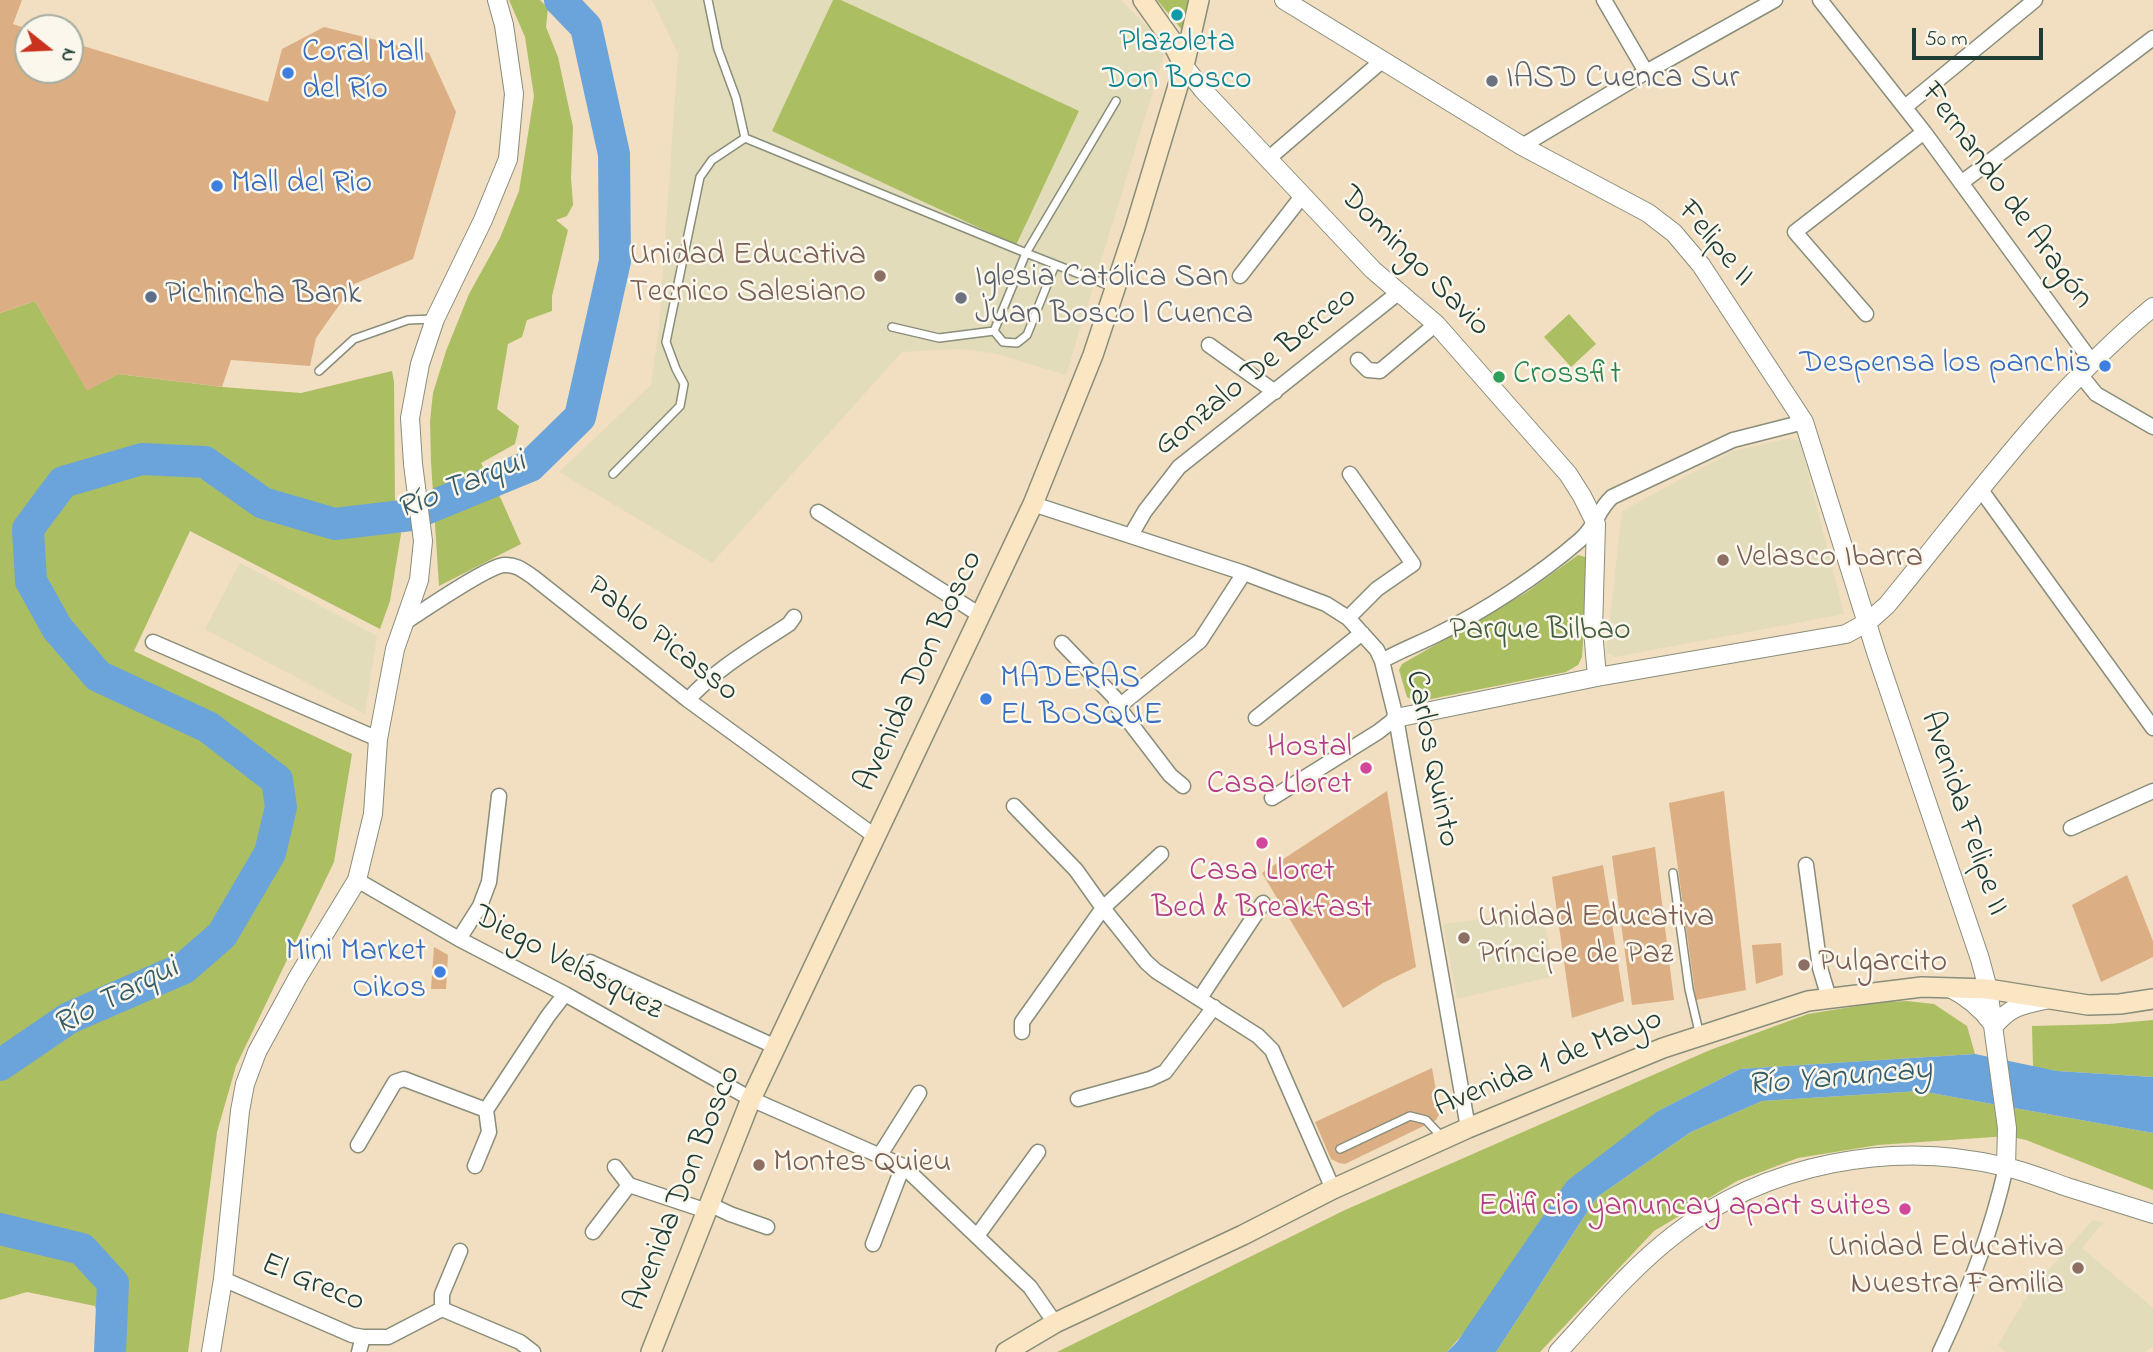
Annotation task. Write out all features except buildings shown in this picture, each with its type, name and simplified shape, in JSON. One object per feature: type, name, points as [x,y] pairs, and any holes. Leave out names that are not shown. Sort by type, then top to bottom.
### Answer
[{"type":"main road","points":[[1143,0],[1170,37],[1184,66]]},
{"type":"main road","name":"Avenida Don Bosco","points":[[651,1352],[751,1099],[1033,505],[1093,355],[1184,66],[1199,0]]},
{"type":"main road","name":"Avenida 1 de Mayo","points":[[1006,1352],[1055,1323],[1243,1235],[1333,1189],[1468,1128],[1663,1048],[1808,1001],[1922,987],[1988,989],[2098,1004],[2153,999]]},
{"type":"street","points":[[211,1352],[223,1279],[245,1084],[257,1052],[298,976],[357,880],[373,814],[378,739],[395,649],[419,580],[423,541],[410,418],[420,364],[435,319],[483,220],[508,159],[514,94],[504,25],[496,0]]},
{"type":"street","name":"Felipe II","points":[[1284,0],[1522,146],[1648,213],[1674,233],[1701,265],[1804,422],[1868,622]]},
{"type":"street","points":[[1604,0],[1646,72]]},
{"type":"street","points":[[1522,146],[1646,72],[1775,0]]},
{"type":"street","name":"Fernando de Aragón","points":[[1820,0],[1961,183],[2086,368],[2096,394],[2153,427]]},
{"type":"street","points":[[1905,107],[2035,0]]},
{"type":"street","points":[[1961,183],[2153,38]]},
{"type":"street","points":[[1268,159],[1383,61]]},
{"type":"street","name":"Domingo Savio","points":[[1184,66],[1203,90],[1373,270],[1436,324],[1568,474],[1596,524],[1593,630],[1597,677]]},
{"type":"street","points":[[1866,314],[1796,232],[1924,132]]},
{"type":"street","points":[[1240,276],[1303,195]]},
{"type":"street","name":"Gonzalo De Berceo","points":[[1131,535],[1145,511],[1179,467],[1398,293]]},
{"type":"street","points":[[1272,798],[1396,718],[1597,677],[1846,634],[1868,622],[1887,605],[2086,368],[2153,307]]},
{"type":"street","points":[[1358,360],[1367,370],[1380,371],[1436,324]]},
{"type":"street","points":[[1209,345],[1275,392]]},
{"type":"street","points":[[1382,661],[1499,599],[1578,542],[1596,524],[1601,507],[1612,497],[1733,440],[1804,422]]},
{"type":"street","points":[[1348,618],[1377,589],[1413,564],[1350,474]]},
{"type":"street","points":[[1981,490],[2153,728]]},
{"type":"street","name":"Carlos Quinto","points":[[1033,505],[1244,573],[1326,604],[1348,618],[1377,650],[1396,718],[1468,1128]]},
{"type":"street","points":[[818,513],[980,615]]},
{"type":"street","name":"Pablo Picasso","points":[[404,623],[500,565],[516,566],[688,700],[876,837]]},
{"type":"street","points":[[1118,707],[1200,641],[1244,573]]},
{"type":"street","points":[[688,700],[696,690],[789,624],[794,617]]},
{"type":"street","name":"Avenida Felipe II","points":[[1868,622],[1988,989],[1994,1026]]},
{"type":"street","points":[[1256,718],[1362,633]]},
{"type":"street","points":[[153,642],[378,739]]},
{"type":"street","points":[[1062,643],[1115,698],[1118,707],[1170,775],[1183,786]]},
{"type":"street","points":[[2071,828],[2153,791]]},
{"type":"street","points":[[459,939],[480,906],[489,881],[499,796]]},
{"type":"street","points":[[1014,806],[1076,870],[1102,908],[1146,962],[1258,1036],[1272,1050],[1333,1189]]},
{"type":"street","points":[[1022,1032],[1023,1022],[1102,908],[1161,854]]},
{"type":"street","points":[[1806,865],[1820,968],[1829,998]]},
{"type":"street","name":"Diego Velásquez","points":[[357,880],[751,1099],[903,1166],[1030,1287],[1055,1323]]},
{"type":"street","points":[[1200,998],[1263,904]]},
{"type":"street","points":[[590,962],[776,1047]]},
{"type":"street","points":[[1941,1352],[1974,1273],[2001,1190],[2006,1167],[2007,1132],[1994,1026],[1968,997],[1949,987]]},
{"type":"street","points":[[475,1166],[489,1132],[486,1110],[548,1016],[565,995]]},
{"type":"street","points":[[1994,1026],[2014,1008],[2048,999]]},
{"type":"street","points":[[1078,1099],[1165,1073],[1214,1007]]},
{"type":"street","points":[[358,1145],[395,1082],[404,1079],[486,1110]]},
{"type":"street","points":[[880,1155],[919,1093]]},
{"type":"street","points":[[1976,1162],[1990,1158],[2000,1148],[2007,1132]]},
{"type":"street","points":[[977,1236],[1038,1152]]},
{"type":"street","points":[[1558,1352],[1625,1279],[1672,1236],[1732,1197],[1802,1170],[1834,1163],[1913,1155],[1976,1162],[2006,1167],[2153,1214]]},
{"type":"street","points":[[873,1244],[903,1166]]},
{"type":"street","points":[[615,1167],[629,1185],[708,1207],[766,1227]]},
{"type":"street","points":[[593,1233],[629,1185]]},
{"type":"street","points":[[460,1251],[442,1294],[442,1309],[520,1342],[533,1352]]},
{"type":"street","name":"El Greco","points":[[223,1279],[352,1335],[363,1337],[388,1337],[442,1309]]},
{"type":"street","points":[[359,1352],[363,1337]]},
{"type":"lane","points":[[708,0],[718,49],[737,98],[745,138]]},
{"type":"lane","points":[[994,331],[1026,253],[1116,101]]},
{"type":"lane","points":[[745,138],[1115,288]]},
{"type":"lane","points":[[613,474],[680,406],[684,384],[666,342],[700,177],[712,160],[745,138]]},
{"type":"lane","points":[[994,331],[1003,342],[1017,343],[1027,335],[1055,265]]},
{"type":"lane","points":[[319,371],[354,339],[408,320],[435,319]]},
{"type":"lane","points":[[892,327],[939,338],[994,331]]},
{"type":"lane","points":[[1672,873],[1689,989],[1700,1036]]},
{"type":"lane","points":[[1340,1149],[1410,1116],[1426,1120],[1444,1139]]},
{"type":"shaded area","name":"Unidad Educativa Tecnico Salesiano","points":[[652,0],[1121,0],[1150,30],[1164,55],[1066,375],[994,353],[959,349],[902,352],[712,563],[559,472],[651,385],[659,328],[678,54]]},
{"type":"shaded area","name":"Velasco Ibarra","points":[[1790,438],[1800,441],[1844,614],[1615,657],[1606,652],[1622,511],[1733,451]]},
{"type":"shaded area","points":[[240,563],[377,636],[365,714],[205,629]]},
{"type":"shaded area","points":[[1543,911],[1554,976],[1457,999],[1443,924]]},
{"type":"shaded area","name":"Unidad Educativa Nuestra Familia","points":[[2093,1220],[2103,1223],[2082,1248],[2153,1308],[2153,1346],[2145,1352],[2005,1352],[1998,1345],[2031,1289]]},
{"type":"green space","points":[[509,0],[540,0],[548,8],[546,27],[558,57],[573,127],[573,205],[567,216],[556,220],[568,230],[552,296],[552,311],[527,320],[522,337],[508,344],[497,409],[519,426],[515,444],[481,463],[521,544],[439,586],[431,462],[430,421],[433,393],[446,351],[469,294],[500,238],[519,191],[534,96],[525,37]]},
{"type":"green space","points":[[833,0],[841,0],[1079,111],[1016,245],[772,131]]},
{"type":"green space","name":"Plazoleta Don Bosco","points":[[1157,0],[1189,0],[1182,30]]},
{"type":"green space","points":[[35,301],[87,390],[118,374],[222,387],[301,393],[392,371],[394,382],[395,504],[401,534],[390,601],[380,629],[190,531],[134,651],[352,754],[334,862],[236,1066],[217,1132],[188,1352],[96,1352],[102,1332],[95,1306],[27,1292],[0,1300],[0,313]]},
{"type":"green space","points":[[1569,314],[1596,344],[1571,367],[1544,337]]},
{"type":"green space","name":"Parque Bilbao","points":[[1578,555],[1588,561],[1582,657],[1578,665],[1566,672],[1416,702],[1407,697],[1399,670],[1402,664],[1527,592]]},
{"type":"green space","points":[[1881,1002],[1934,1004],[1967,1026],[1975,1054],[1740,1069],[1658,1111],[1447,1352],[1057,1352],[1345,1210],[1710,1050],[1808,1014]]},
{"type":"green space","points":[[2153,1020],[2153,1077],[2033,1067],[2032,1026]]},
{"type":"green space","points":[[1920,1091],[2153,1133],[2153,1190],[2026,1140],[2008,1136],[1878,1145],[1798,1158],[1737,1181],[1654,1231],[1540,1352],[1496,1352],[1597,1197],[1691,1132],[1762,1101]]},
{"type":"water","name":"Río Yanuncay","points":[[1975,1054],[2057,1071],[2153,1077],[2153,1133],[1920,1091],[1762,1101],[1691,1132],[1597,1197],[1496,1352],[1447,1352],[1457,1342],[1567,1181],[1658,1111],[1740,1069]]},
{"type":"waterway","name":"Río Tarqui","points":[[0,1065],[69,1018],[184,968],[222,935],[270,853],[281,807],[277,780],[208,727],[98,676],[57,628],[31,581],[28,529],[63,482],[142,459],[205,462],[263,503],[335,524],[411,515],[530,466],[580,417],[615,261],[614,154],[586,27],[560,0]]},
{"type":"waterway","name":"Río Tarqui","points":[[0,1229],[82,1249],[113,1283],[110,1352]]},
{"type":"place","name":"Plazoleta Don Bosco","points":[[1177,15]]},
{"type":"place","name":"Coral Mall del Río","points":[[288,73]]},
{"type":"place","name":"IASD Cuenca Sur","points":[[1492,81]]},
{"type":"place","name":"Mall del Rio","points":[[217,186]]},
{"type":"place","name":"Unidad Educativa Tecnico Salesiano","points":[[880,276]]},
{"type":"place","name":"Pichincha Bank","points":[[151,297]]},
{"type":"place","name":"Iglesia Católica San Juan Bosco | Cuenca","points":[[961,298]]},
{"type":"place","name":"Despensa los panchis","points":[[2105,366]]},
{"type":"place","name":"Crossfit","points":[[1499,377]]},
{"type":"place","name":"Velasco Ibarra","points":[[1723,560]]},
{"type":"place","name":"MADERAS EL BOSQUE","points":[[986,699]]},
{"type":"place","name":"Hostal Casa Lloret","points":[[1366,768]]},
{"type":"place","name":"Casa Lloret Bed & Breakfast","points":[[1262,843]]},
{"type":"place","name":"Unidad Educativa Príncipe de Paz","points":[[1464,938]]},
{"type":"place","name":"Pulgarcito","points":[[1804,965]]},
{"type":"place","name":"Mini Market Oikos","points":[[440,972]]},
{"type":"place","name":"Montes Quieu","points":[[759,1165]]},
{"type":"place","name":"Edificio yanuncay apart suites","points":[[1905,1209]]},
{"type":"place","name":"Unidad Educativa Nuestra Familia","points":[[2078,1268]]}]
